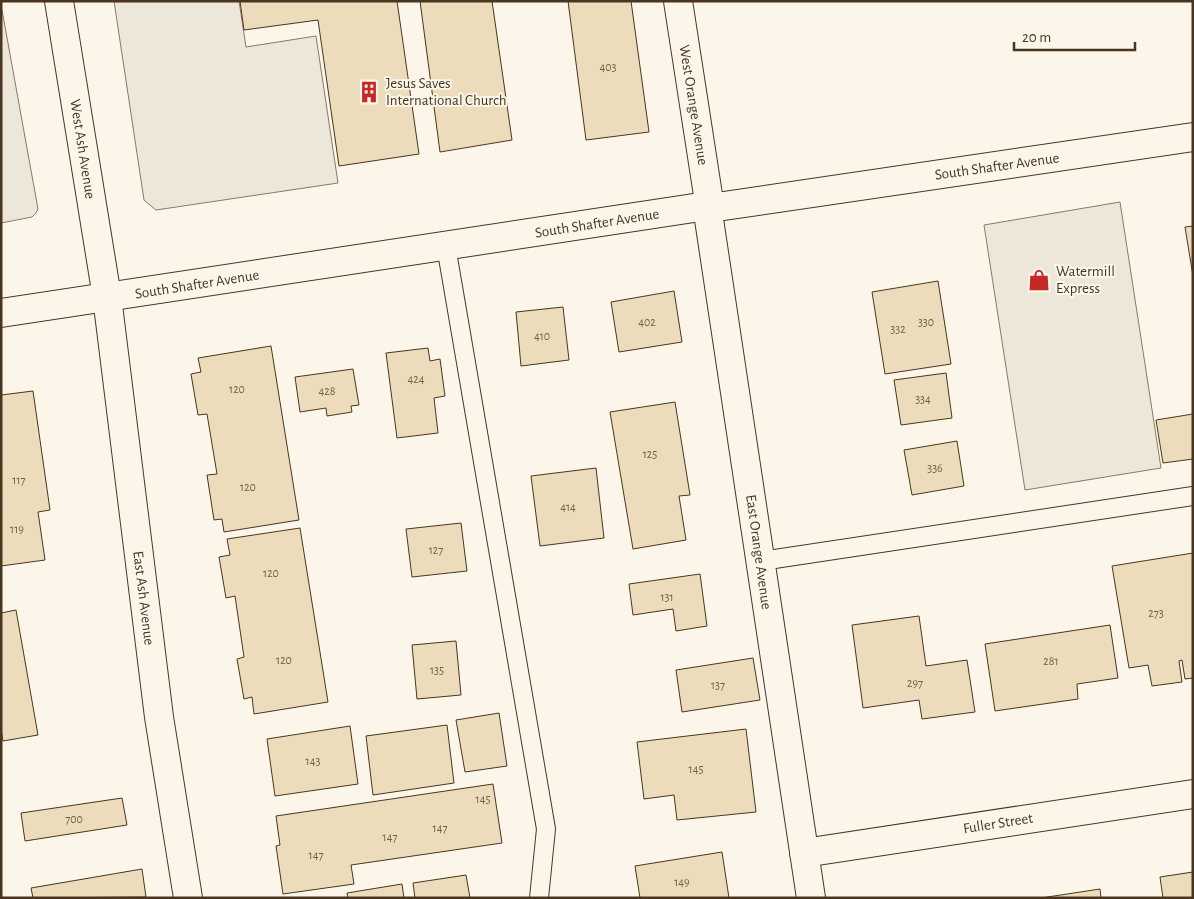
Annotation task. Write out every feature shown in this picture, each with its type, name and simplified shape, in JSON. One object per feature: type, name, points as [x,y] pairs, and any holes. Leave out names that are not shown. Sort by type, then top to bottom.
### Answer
[{"type":"street","name":"West Ash Avenue","points":[[59,1],[107,297]]},
{"type":"street","name":"West Orange Avenue","points":[[678,1],[709,207]]},
{"type":"street","name":"South Shafter Avenue","points":[[1,313],[1193,137]]},
{"type":"street","name":"East Orange Avenue","points":[[709,207],[811,898]]},
{"type":"street","name":"East Ash Avenue","points":[[107,297],[159,717],[188,898]]},
{"type":"street","name":"Fuller Street","points":[[804,853],[1193,794]]},
{"type":"lane","points":[[446,246],[546,829],[539,898]]},
{"type":"lane","points":[[761,561],[1193,496]]},
{"type":"shaded area","points":[[114,1],[239,1],[246,47],[316,36],[338,183],[156,210],[144,200]]},
{"type":"shaded area","points":[[1,11],[38,209],[32,217],[1,223]]},
{"type":"shaded area","points":[[1120,202],[1161,468],[1025,490],[984,225]]},
{"type":"building","name":"Jesus Saves International Church","points":[[240,1],[397,1],[419,154],[339,166],[318,20],[244,30]]},
{"type":"building","points":[[420,1],[492,1],[512,140],[440,152]]},
{"type":"building","points":[[568,1],[631,1],[649,132],[586,140]]},
{"type":"building","points":[[1193,226],[1193,276],[1185,227]]},
{"type":"building","name":"Watermill Express","points":[[1034,272],[1043,272],[1049,279],[1044,288],[1034,288],[1031,282]]},
{"type":"building","points":[[938,281],[951,364],[885,374],[872,292]]},
{"type":"building","points":[[674,291],[682,342],[619,352],[611,302]]},
{"type":"building","points":[[563,307],[569,360],[521,366],[516,312]]},
{"type":"building","points":[[271,346],[299,520],[224,532],[222,519],[214,520],[207,475],[217,474],[207,414],[198,415],[191,374],[201,372],[198,358]]},
{"type":"building","points":[[428,348],[430,361],[440,359],[445,396],[434,398],[438,433],[397,438],[386,353]]},
{"type":"building","points":[[353,369],[359,405],[351,406],[352,412],[327,416],[326,408],[300,412],[295,377]]},
{"type":"building","points":[[946,373],[952,418],[901,425],[894,380]]},
{"type":"building","points":[[33,391],[50,510],[38,512],[45,560],[1,566],[1,395]]},
{"type":"building","points":[[675,402],[690,495],[679,496],[686,540],[633,549],[610,412]]},
{"type":"building","points":[[1193,414],[1193,459],[1163,463],[1156,420]]},
{"type":"building","points":[[957,441],[964,486],[912,495],[904,450]]},
{"type":"building","points":[[596,468],[604,538],[540,546],[531,476]]},
{"type":"building","points":[[461,523],[467,571],[412,577],[406,529]]},
{"type":"building","points":[[300,528],[328,702],[254,714],[252,697],[244,699],[237,659],[244,657],[235,596],[226,598],[219,557],[230,555],[227,539]]},
{"type":"building","points":[[1193,553],[1193,678],[1185,679],[1182,660],[1179,661],[1182,682],[1152,686],[1148,665],[1129,668],[1112,566]]},
{"type":"building","points":[[700,574],[707,626],[676,631],[673,609],[633,615],[629,584]]},
{"type":"building","points":[[16,610],[38,735],[3,741],[1,730],[1,613]]},
{"type":"building","points":[[919,616],[926,666],[967,660],[975,712],[922,719],[919,700],[863,708],[852,625]]},
{"type":"building","points":[[1110,625],[1118,678],[1077,684],[1078,699],[995,711],[985,644]]},
{"type":"building","points":[[456,641],[461,695],[417,699],[412,645]]},
{"type":"building","points":[[753,658],[760,700],[682,712],[676,670]]},
{"type":"building","points":[[499,713],[507,766],[465,772],[456,720]]},
{"type":"building","points":[[447,725],[454,783],[373,795],[366,736]]},
{"type":"building","points":[[350,726],[358,784],[275,796],[267,739]]},
{"type":"building","points":[[746,729],[756,812],[677,820],[674,795],[644,799],[637,742]]},
{"type":"building","points":[[493,784],[502,843],[351,865],[354,884],[283,894],[276,846],[280,845],[276,816]]},
{"type":"building","points":[[122,798],[127,825],[25,841],[21,813]]},
{"type":"building","points":[[722,852],[729,898],[640,898],[635,866]]},
{"type":"building","points":[[142,869],[146,897],[33,898],[31,888]]},
{"type":"building","points":[[1193,872],[1193,898],[1163,898],[1160,877]]},
{"type":"building","points":[[466,875],[470,898],[415,898],[413,883]]},
{"type":"building","points":[[402,884],[404,898],[348,898],[347,893]]},
{"type":"building","points":[[1100,889],[1101,898],[1041,898]]},
{"type":"place","name":"Jesus Saves International Church","points":[[369,92]]},
{"type":"place","name":"Watermill Express","points":[[1039,280]]}]
